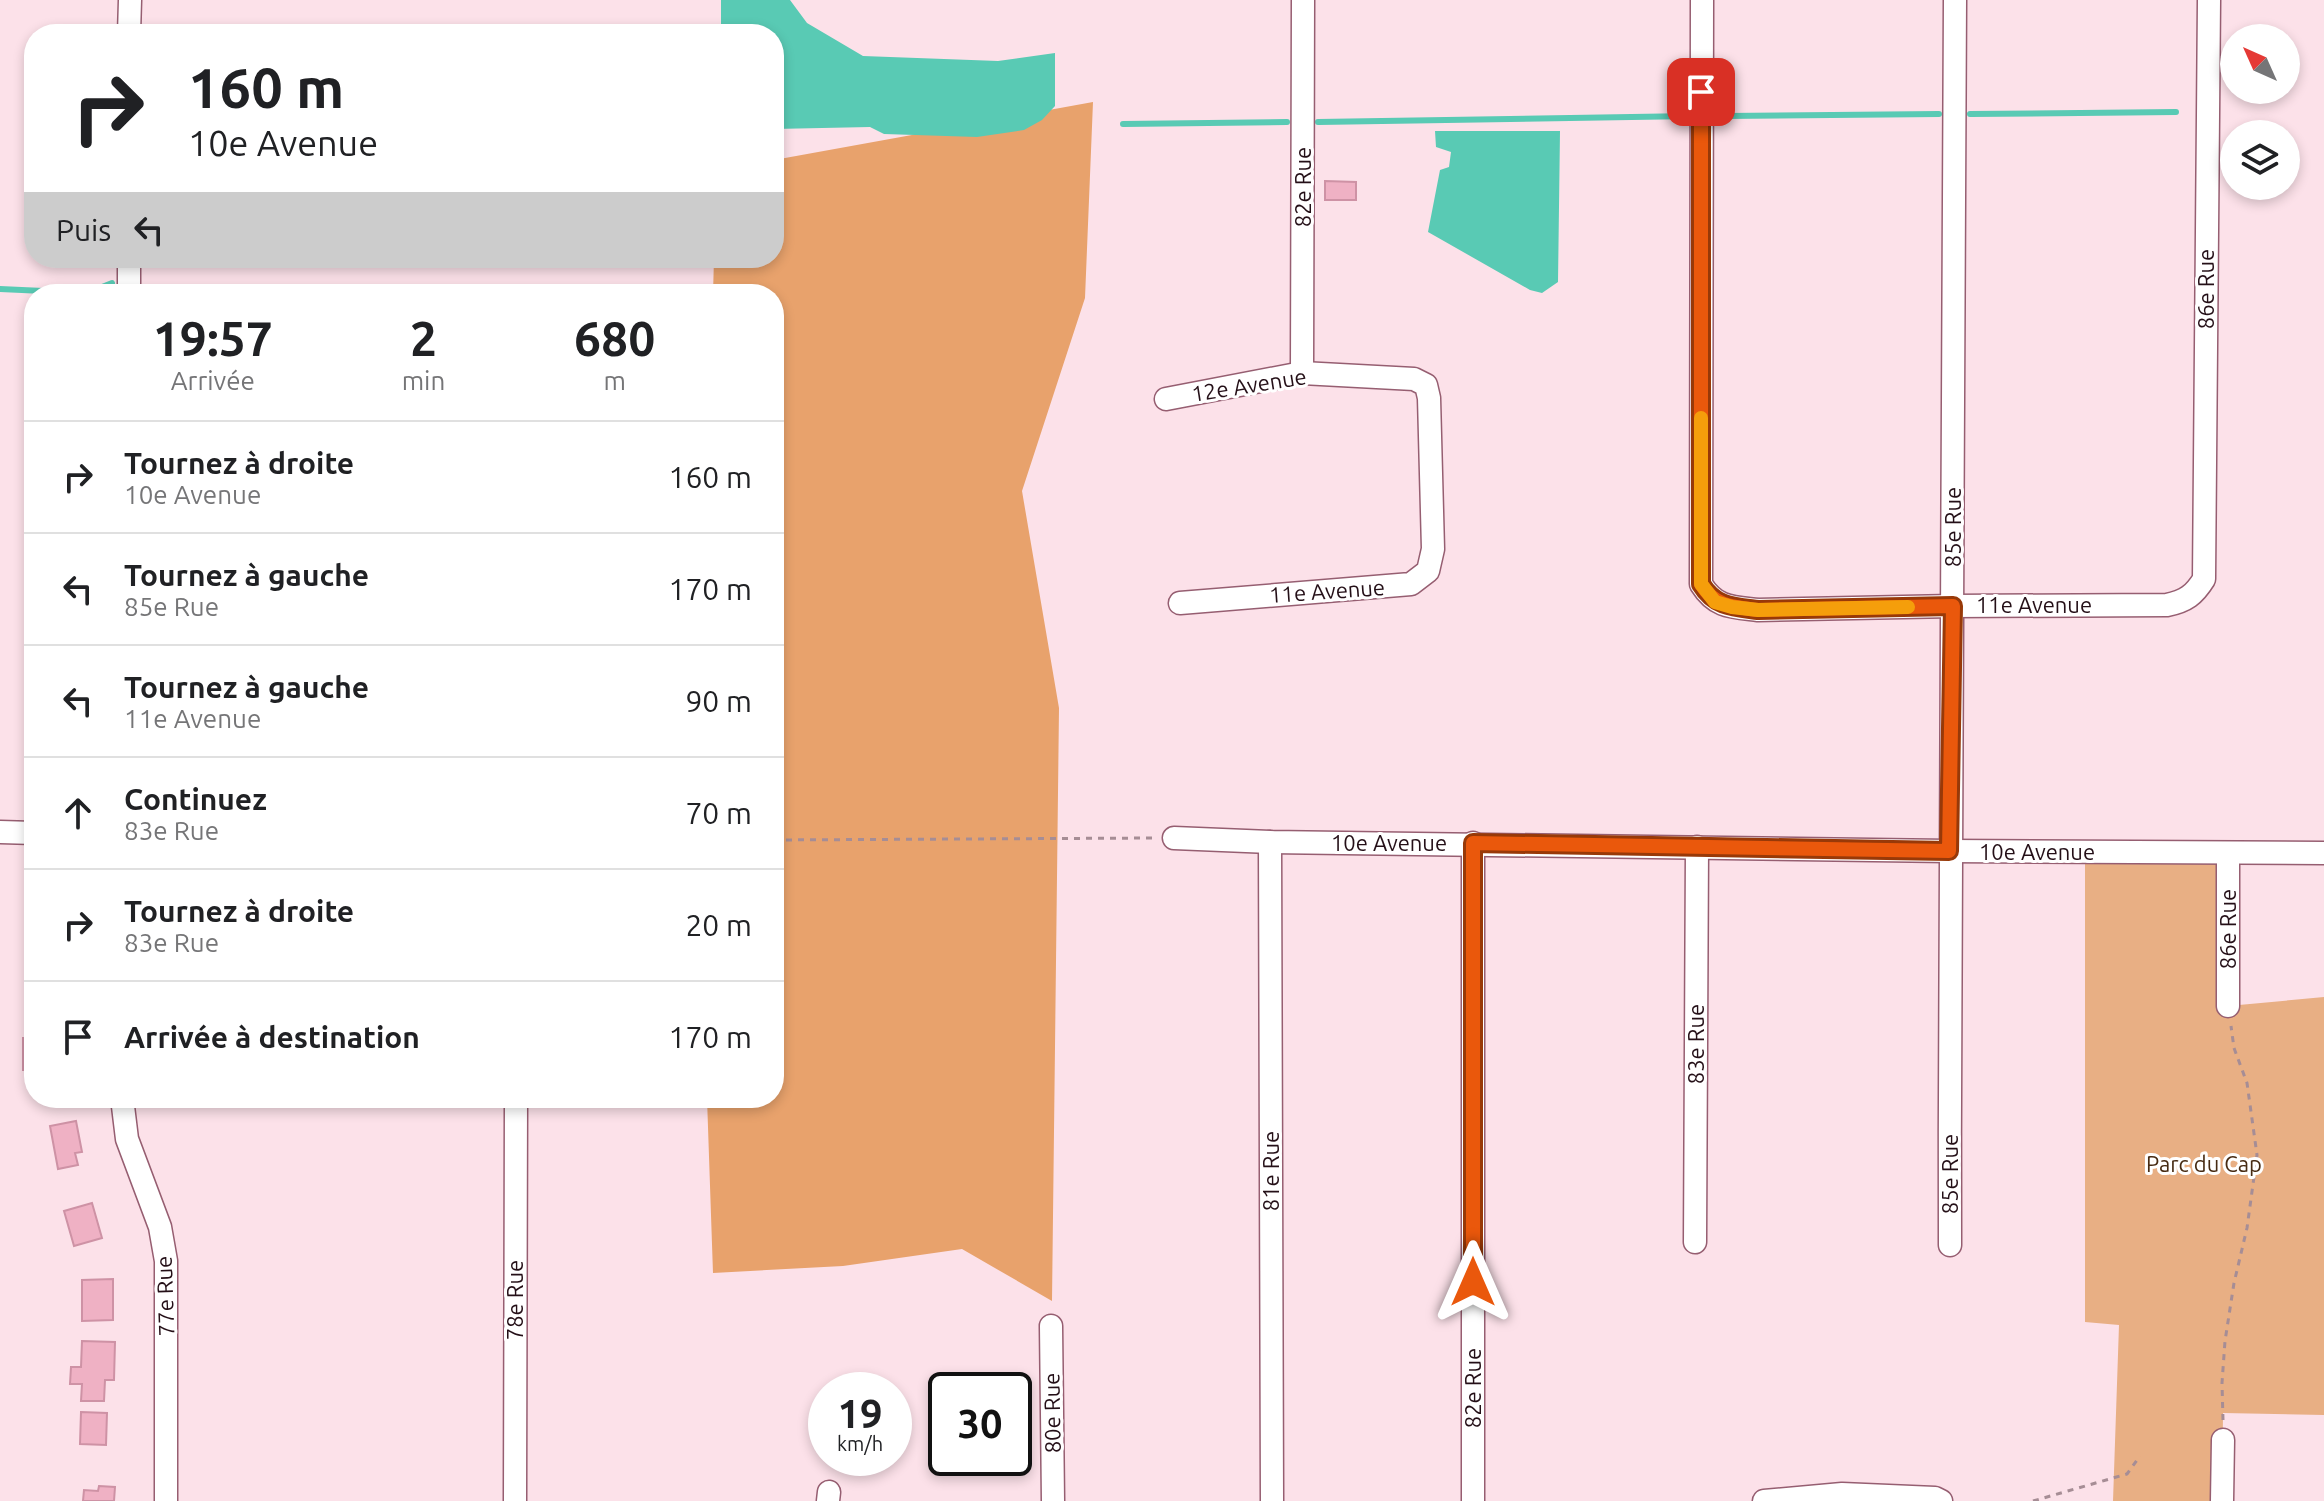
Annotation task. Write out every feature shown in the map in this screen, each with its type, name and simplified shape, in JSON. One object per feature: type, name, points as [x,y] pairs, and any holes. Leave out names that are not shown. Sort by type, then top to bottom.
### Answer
[{"type":"street","points":[[129,24],[130,0]]},
{"type":"street","name":"82e Rue","points":[[1302,373],[1303,0]]},
{"type":"street","name":"11e Avenue","points":[[1702,0],[1701,584],[1715,602],[1758,610],[2167,605],[2185,601],[2204,579]]},
{"type":"street","name":"85e Rue","points":[[1950,1245],[1949,851],[1955,0]]},
{"type":"street","name":"86e Rue","points":[[2204,579],[2209,0]]},
{"type":"street","name":"12e Avenue","points":[[1166,399],[1302,373],[1414,379],[1426,385]]},
{"type":"street","name":"11e Avenue","points":[[1180,603],[1411,584],[1428,571],[1433,549],[1429,398],[1426,385]]},
{"type":"street","points":[[0,832],[24,833]]},
{"type":"street","name":"10e Avenue","points":[[1174,838],[1949,851],[2324,853]]},
{"type":"street","name":"81e Rue","points":[[1270,842],[1272,1501]]},
{"type":"street","name":"82e Rue","points":[[1473,843],[1473,1501]]},
{"type":"street","name":"83e Rue","points":[[1695,1242],[1697,847]]},
{"type":"street","name":"86e Rue","points":[[2228,853],[2228,1006]]},
{"type":"street","name":"77e Rue","points":[[123,1108],[127,1139],[160,1227],[166,1261],[166,1501]]},
{"type":"street","name":"78e Rue","points":[[515,1501],[516,1108]]},
{"type":"street","name":"80e Rue","points":[[1051,1326],[1053,1501]]},
{"type":"street","points":[[2222,1501],[2223,1440]]},
{"type":"street","points":[[1764,1501],[1842,1494],[1935,1498],[1941,1501]]},
{"type":"path","points":[[784,840],[1174,838]]},
{"type":"path","points":[[2223,1440],[2225,1341],[2247,1228],[2257,1155],[2247,1083],[2234,1048],[2228,1006]]},
{"type":"path","points":[[2033,1501],[2127,1474],[2140,1456]]},
{"type":"green space","name":"Parc du Cap","points":[[2085,852],[2228,853],[2228,1006],[2324,997],[2324,1415],[2223,1413],[2222,1501],[2113,1501],[2119,1325],[2085,1322]]},
{"type":"shaded area","points":[[721,0],[790,0],[807,23],[863,56],[998,61],[1055,53],[1055,106],[1042,120],[1024,130],[977,137],[884,134],[870,127],[784,129],[784,24],[721,24]]},
{"type":"shaded area","points":[[1093,102],[1085,298],[1022,491],[1059,708],[1052,1301],[962,1249],[843,1266],[713,1273],[707,1108],[784,1108],[784,284],[713,284],[714,268],[784,268],[784,158]]},
{"type":"shaded area","points":[[1435,131],[1560,131],[1558,282],[1542,293],[1530,290],[1428,232],[1440,170],[1449,167],[1451,152],[1436,147]]},
{"type":"building","points":[[1325,181],[1356,182],[1356,200],[1325,200]]},
{"type":"building","points":[[76,1121],[82,1152],[75,1153],[78,1165],[58,1169],[50,1126]]},
{"type":"building","points":[[92,1203],[102,1238],[74,1246],[64,1211]]},
{"type":"building","points":[[113,1279],[113,1320],[82,1321],[82,1280]]},
{"type":"building","points":[[82,1341],[115,1342],[114,1380],[105,1380],[104,1401],[81,1401],[82,1384],[70,1384],[71,1367],[81,1367]]},
{"type":"building","points":[[81,1412],[107,1413],[106,1445],[80,1444]]},
{"type":"building","points":[[99,1486],[115,1487],[114,1501],[83,1501],[84,1490],[98,1491]]},
{"type":"waterway","points":[[1970,114],[2176,112]]},
{"type":"waterway","points":[[1725,116],[1939,114]]},
{"type":"waterway","points":[[1318,122],[1693,116]]},
{"type":"waterway","points":[[1123,124],[1287,122]]},
{"type":"waterway","points":[[0,289],[24,290]]},
{"type":"slow traffic","points":[[1701,418],[1701,584],[1715,602],[1758,610],[1908,607]]},
{"type":"route","points":[[1473,1282],[1473,843],[1949,851],[1953,606],[1758,610],[1715,602],[1701,584],[1701,92]]}]
